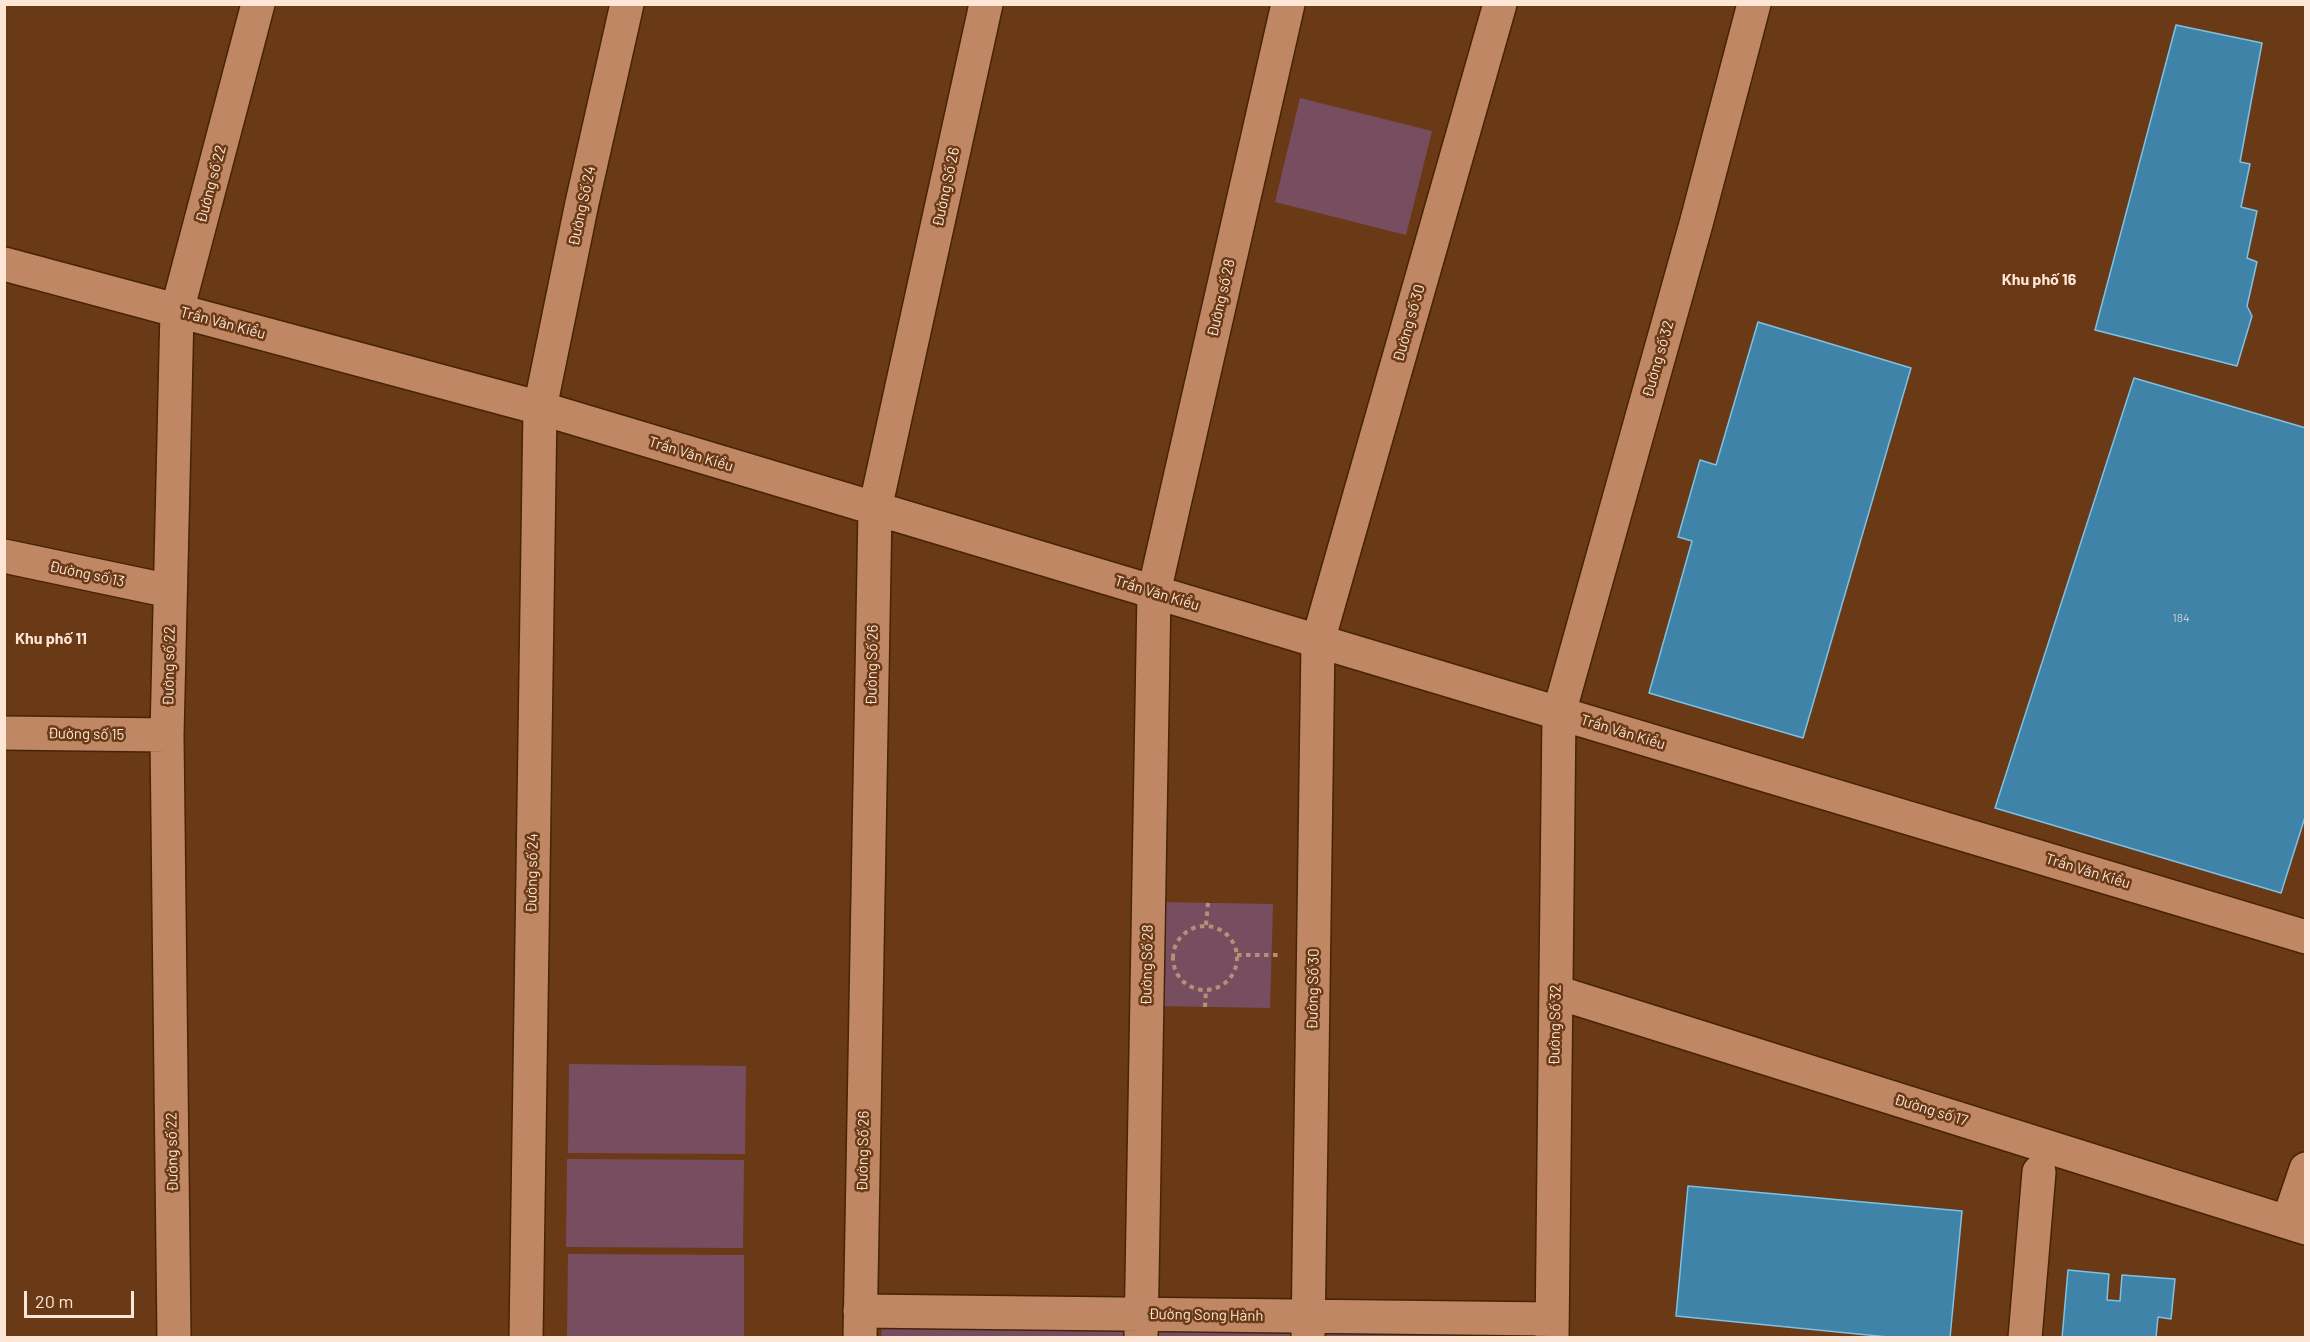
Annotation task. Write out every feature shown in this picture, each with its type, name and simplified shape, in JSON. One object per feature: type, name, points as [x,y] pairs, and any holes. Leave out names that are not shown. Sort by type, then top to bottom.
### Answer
[{"type":"street","name":"Đường số 22","points":[[174,1338],[167,735],[177,311],[258,4]]},
{"type":"street","name":"Đường Số 24","points":[[540,408],[582,203],[627,4]]},
{"type":"street","name":"Đường Số 26","points":[[860,1324],[875,509],[986,4]]},
{"type":"street","name":"Đường số 28","points":[[1154,592],[1288,4]]},
{"type":"street","name":"Đường số 30","points":[[1318,641],[1500,4]]},
{"type":"street","name":"Đường số 32","points":[[1559,712],[1696,224],[1754,4]]},
{"type":"street","name":"Trần Văn Kiểu","points":[[4,264],[540,408],[2306,937]]},
{"type":"street","name":"Đường số 24","points":[[526,1338],[540,408]]},
{"type":"street","name":"Đường số 13","points":[[4,556],[170,591]]},
{"type":"street","name":"Đường Số 28","points":[[1141,1326],[1154,592]]},
{"type":"street","name":"Đường Số 30","points":[[1308,1327],[1318,641]]},
{"type":"street","name":"Đường Số 32","points":[[1552,1328],[1559,712]]},
{"type":"street","name":"Đường số 15","points":[[4,733],[167,735]]},
{"type":"street","name":"Đường số 17","points":[[1556,992],[2297,1225]]},
{"type":"street","points":[[2297,1225],[2306,1169]]},
{"type":"street","points":[[2025,1338],[2039,1172]]},
{"type":"street","name":"Đường Song Hành","points":[[860,1324],[1552,1328]]},
{"type":"path","points":[[1206,925],[1208,903]]},
{"type":"path","points":[[1206,925],[1220,928],[1228,935],[1237,956],[1236,966],[1225,983],[1206,990],[1196,989],[1179,977],[1172,957],[1179,937],[1188,930],[1206,925]]},
{"type":"path","points":[[1205,1007],[1206,990]]},
{"type":"shaded area","points":[[1300,98],[1432,131],[1406,235],[1275,202]]},
{"type":"shaded area","points":[[1157,902],[1273,904],[1270,1008],[1154,1006]]},
{"type":"shaded area","points":[[569,1064],[746,1066],[745,1154],[568,1153]]},
{"type":"shaded area","points":[[567,1159],[744,1160],[743,1248],[566,1247]]},
{"type":"shaded area","points":[[568,1254],[744,1255],[744,1337],[567,1337]]},
{"type":"shaded area","points":[[882,1323],[1127,1328],[1126,1338],[881,1338]]},
{"type":"shaded area","points":[[1152,1327],[1295,1328],[1295,1337],[1152,1337]]},
{"type":"shaded area","points":[[1322,1330],[1539,1332],[1539,1338],[1322,1338]]},
{"type":"building","points":[[2176,25],[2262,43],[2240,162],[2250,164],[2241,207],[2257,211],[2247,258],[2257,262],[2247,306],[2252,316],[2237,366],[2095,330]]},
{"type":"building","points":[[1758,322],[1911,368],[1803,738],[1649,693],[1692,541],[1678,537],[1700,460],[1716,465]]},
{"type":"building","points":[[2134,378],[2306,428],[2306,814],[2281,893],[1995,808]]},
{"type":"building","points":[[1688,1186],[1962,1211],[1950,1338],[1898,1338],[1676,1316]]},
{"type":"building","points":[[2068,1270],[2109,1274],[2107,1300],[2120,1301],[2122,1275],[2175,1279],[2171,1319],[2158,1317],[2156,1338],[2062,1338]]},
{"type":"district","name":"Khu phố 16","points":[[2039,280]]},
{"type":"district","name":"Khu phố 11","points":[[51,639]]}]
